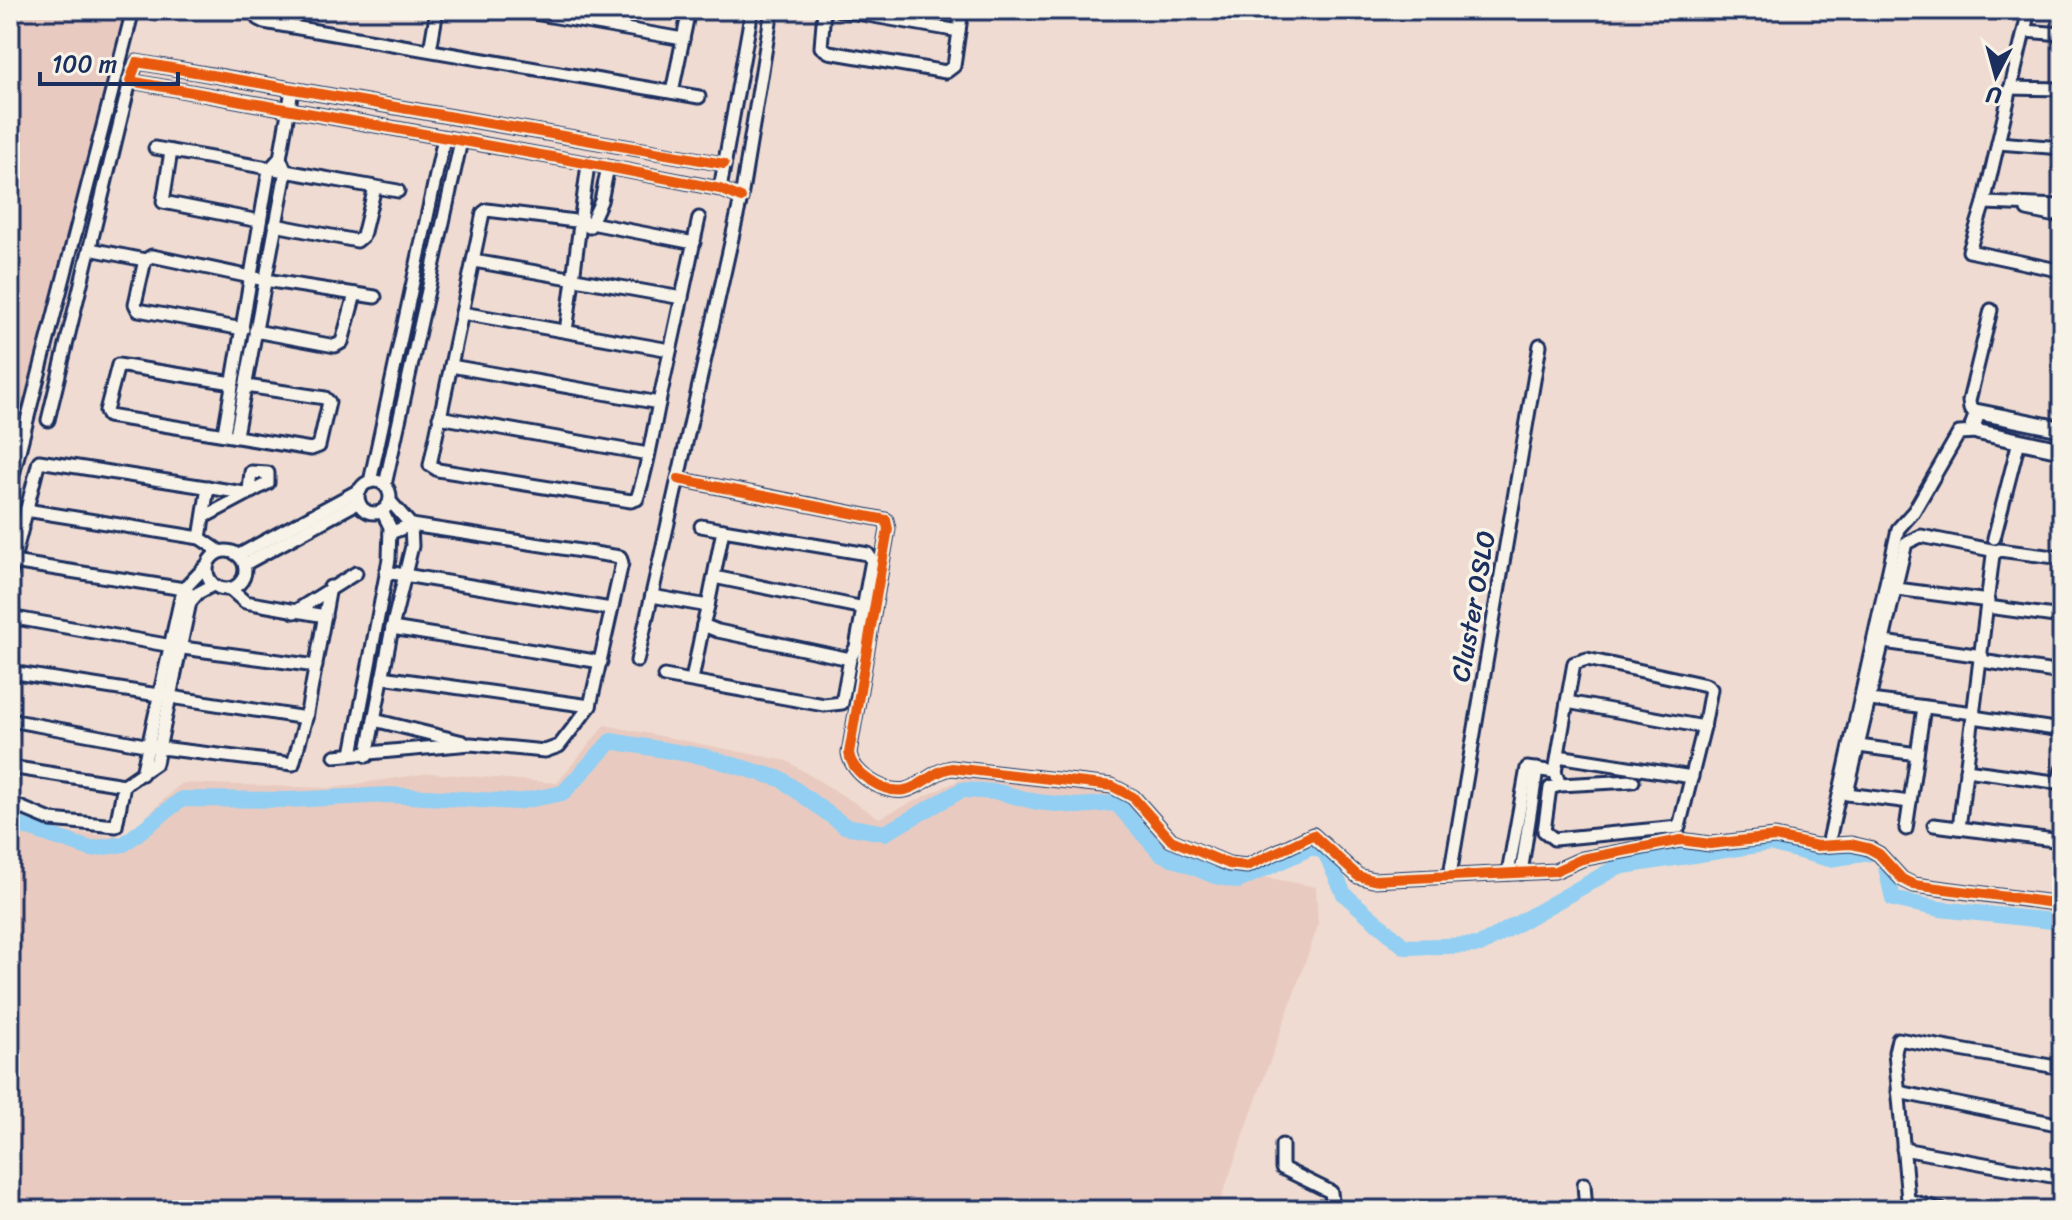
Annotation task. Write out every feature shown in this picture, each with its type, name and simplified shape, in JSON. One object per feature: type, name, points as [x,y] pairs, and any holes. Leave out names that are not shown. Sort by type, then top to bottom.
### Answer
[{"type":"street","points":[[10,486],[133,10]]},
{"type":"street","points":[[258,10],[260,21],[699,97]]},
{"type":"street","points":[[430,50],[437,10]]},
{"type":"street","points":[[516,10],[683,39]]},
{"type":"street","points":[[672,92],[689,10]]},
{"type":"street","points":[[720,189],[752,10]]},
{"type":"street","points":[[637,661],[741,198],[772,10]]},
{"type":"street","points":[[824,10],[821,47],[829,52],[931,71],[951,71],[962,10]]},
{"type":"street","points":[[839,10],[959,31]]},
{"type":"street","points":[[2029,10],[1984,203],[1969,251],[2062,271]]},
{"type":"street","points":[[2025,31],[2062,34]]},
{"type":"street","points":[[48,420],[137,62],[724,164]]},
{"type":"street","points":[[130,81],[720,189],[741,198]]},
{"type":"street","points":[[2010,88],[2062,89]]},
{"type":"street","points":[[240,384],[238,355],[265,280],[286,172],[280,158],[292,90]]},
{"type":"street","points":[[26,510],[200,538],[219,551],[242,559],[359,502],[444,138]]},
{"type":"street","points":[[367,756],[403,576],[412,546],[411,525],[390,501],[385,485],[461,141]]},
{"type":"street","points":[[1998,143],[2062,148]]},
{"type":"street","points":[[585,223],[602,195],[606,145]]},
{"type":"street","points":[[155,148],[398,191]]},
{"type":"street","points":[[171,151],[163,202],[259,221]]},
{"type":"street","points":[[230,434],[240,384],[251,356],[249,330],[259,221],[269,170],[280,158]]},
{"type":"street","points":[[566,331],[585,223],[584,192],[588,165]]},
{"type":"street","points":[[275,225],[357,241],[363,236],[375,187]]},
{"type":"street","points":[[584,192],[602,195]]},
{"type":"street","points":[[1984,203],[2060,206]]},
{"type":"street","points":[[694,243],[585,223],[487,210],[481,218],[430,465],[438,470],[631,501],[638,497],[648,454],[670,350],[682,298],[694,243],[699,218]]},
{"type":"street","points":[[90,249],[145,260],[152,256],[265,280],[375,297]]},
{"type":"street","points":[[145,260],[135,304],[138,310],[335,346],[345,336],[355,294]]},
{"type":"street","points":[[474,261],[682,298]]},
{"type":"street","points":[[1978,432],[1973,425],[1976,412],[1969,401],[1991,310]]},
{"type":"street","points":[[462,313],[670,350]]},
{"type":"street","name":"Cluster OSLO","points":[[1450,875],[1540,345]]},
{"type":"street","points":[[238,355],[251,356]]},
{"type":"street","points":[[118,365],[240,384],[325,398],[329,402],[319,446],[315,449],[108,416],[106,411],[118,365]]},
{"type":"street","points":[[451,366],[659,403]]},
{"type":"street","points":[[1976,412],[2062,429]]},
{"type":"street","points":[[1828,845],[1898,529],[1914,511],[1959,433],[1976,412]]},
{"type":"street","points":[[439,417],[648,454]]},
{"type":"street","points":[[1959,433],[1978,432],[2062,450]]},
{"type":"street","points":[[1994,538],[2019,441]]},
{"type":"street","points":[[10,575],[39,461],[247,492],[204,517]]},
{"type":"street","points":[[678,479],[886,520],[888,529],[849,753],[852,765],[863,776],[899,790],[952,768],[1112,786],[1133,797],[1171,840],[1229,864],[1247,866],[1313,835],[1364,879],[1555,871],[1582,859],[1681,840],[1710,844],[1775,837],[1868,848],[1879,854],[1902,879],[1914,885],[2062,904]]},
{"type":"street","points":[[242,559],[365,485],[385,485]]},
{"type":"street","points":[[200,538],[208,487]]},
{"type":"street","points":[[359,502],[368,512],[382,511],[390,501]]},
{"type":"street","points":[[352,754],[386,572],[390,533],[382,511]]},
{"type":"street","points":[[374,720],[471,744],[553,750],[566,741],[590,706],[622,563],[617,555],[411,525],[390,533]]},
{"type":"street","points":[[664,676],[836,705],[845,696],[872,560],[868,554],[701,526]]},
{"type":"street","points":[[692,680],[723,530]]},
{"type":"street","points":[[1910,802],[1846,800],[1904,550],[1912,538],[1941,538],[1996,551],[2062,558]]},
{"type":"street","points":[[10,767],[124,785],[156,763],[156,747],[189,593],[219,551]]},
{"type":"street","points":[[1959,828],[1996,551]]},
{"type":"street","points":[[230,589],[245,576],[242,559]]},
{"type":"street","points":[[13,562],[189,593],[213,585],[230,589],[245,602],[325,616]]},
{"type":"street","points":[[206,566],[213,585]]},
{"type":"street","points":[[386,572],[611,609]]},
{"type":"street","points":[[294,612],[356,573]]},
{"type":"street","points":[[714,577],[864,608]]},
{"type":"street","points":[[10,720],[156,747],[293,764],[306,718],[330,587]]},
{"type":"street","points":[[1897,589],[2062,617]]},
{"type":"street","points":[[652,596],[708,606]]},
{"type":"street","points":[[10,617],[177,647],[316,666]]},
{"type":"street","points":[[703,625],[743,638],[850,659]]},
{"type":"street","points":[[392,628],[601,662]]},
{"type":"street","points":[[1884,642],[2062,673]]},
{"type":"street","points":[[371,651],[387,653]]},
{"type":"street","points":[[1560,785],[1555,772],[1574,663],[1587,659],[1706,685],[1711,689],[1679,827],[1554,839],[1544,831],[1550,788],[1633,781]]},
{"type":"street","points":[[10,672],[306,718]]},
{"type":"street","points":[[382,677],[590,706]]},
{"type":"street","points":[[362,700],[377,702]]},
{"type":"street","points":[[1870,700],[2062,730]]},
{"type":"street","points":[[1567,702],[1704,727]]},
{"type":"street","points":[[1906,829],[1924,707]]},
{"type":"street","points":[[335,756],[367,756],[471,744]]},
{"type":"street","points":[[1859,746],[1917,754]]},
{"type":"street","points":[[1558,756],[1692,777]]},
{"type":"street","points":[[1508,873],[1532,769]]},
{"type":"street","points":[[1521,873],[1532,769]]},
{"type":"street","points":[[1532,769],[1555,772]]},
{"type":"street","points":[[1966,770],[2060,782],[2062,770]]},
{"type":"street","points":[[10,803],[51,820],[113,828],[124,785]]},
{"type":"street","points":[[1934,825],[2062,841]]},
{"type":"street","points":[[1942,1210],[1908,1200],[1896,1048],[1902,1037],[2062,1068]]},
{"type":"street","points":[[1898,1092],[2062,1125]]},
{"type":"street","points":[[1282,1145],[1282,1168],[1331,1192],[1333,1210]]},
{"type":"street","points":[[1903,1149],[2062,1178]]},
{"type":"street","points":[[1584,1184],[1586,1210]]},
{"type":"shaded area","points":[[10,10],[141,10],[10,521]]},
{"type":"shaded area","points":[[605,725],[787,761],[879,818],[978,771],[1120,786],[1209,866],[1316,887],[1318,926],[1217,1210],[10,1210],[10,807],[32,814],[56,831],[125,837],[181,783],[330,788],[430,773],[557,783]]},
{"type":"waterway","points":[[10,822],[91,849],[124,844],[182,799],[288,800],[389,795],[517,802],[563,793],[611,741],[706,757],[781,779],[845,826],[885,833],[962,790],[998,792],[1037,802],[1077,806],[1116,803],[1160,853],[1215,876],[1238,881],[1312,847],[1325,852],[1344,894],[1405,947],[1480,945],[1617,867],[1770,843],[1829,859],[1870,853]]},
{"type":"waterway","points":[[1886,867],[1893,899],[1940,909],[2062,922]]},
{"type":"cycle path","points":[[724,164],[137,62],[130,81],[608,167],[720,189],[741,198]]},
{"type":"cycle path","points":[[678,479],[886,520],[888,529],[849,753],[862,775],[888,789],[905,790],[952,768],[1112,786],[1133,797],[1171,840],[1229,864],[1247,866],[1313,835],[1358,876],[1373,880],[1555,871],[1582,859],[1681,840],[1710,844],[1775,837],[1817,846],[1851,844],[1868,848],[1879,854],[1902,879],[1914,885],[2062,904]]}]
